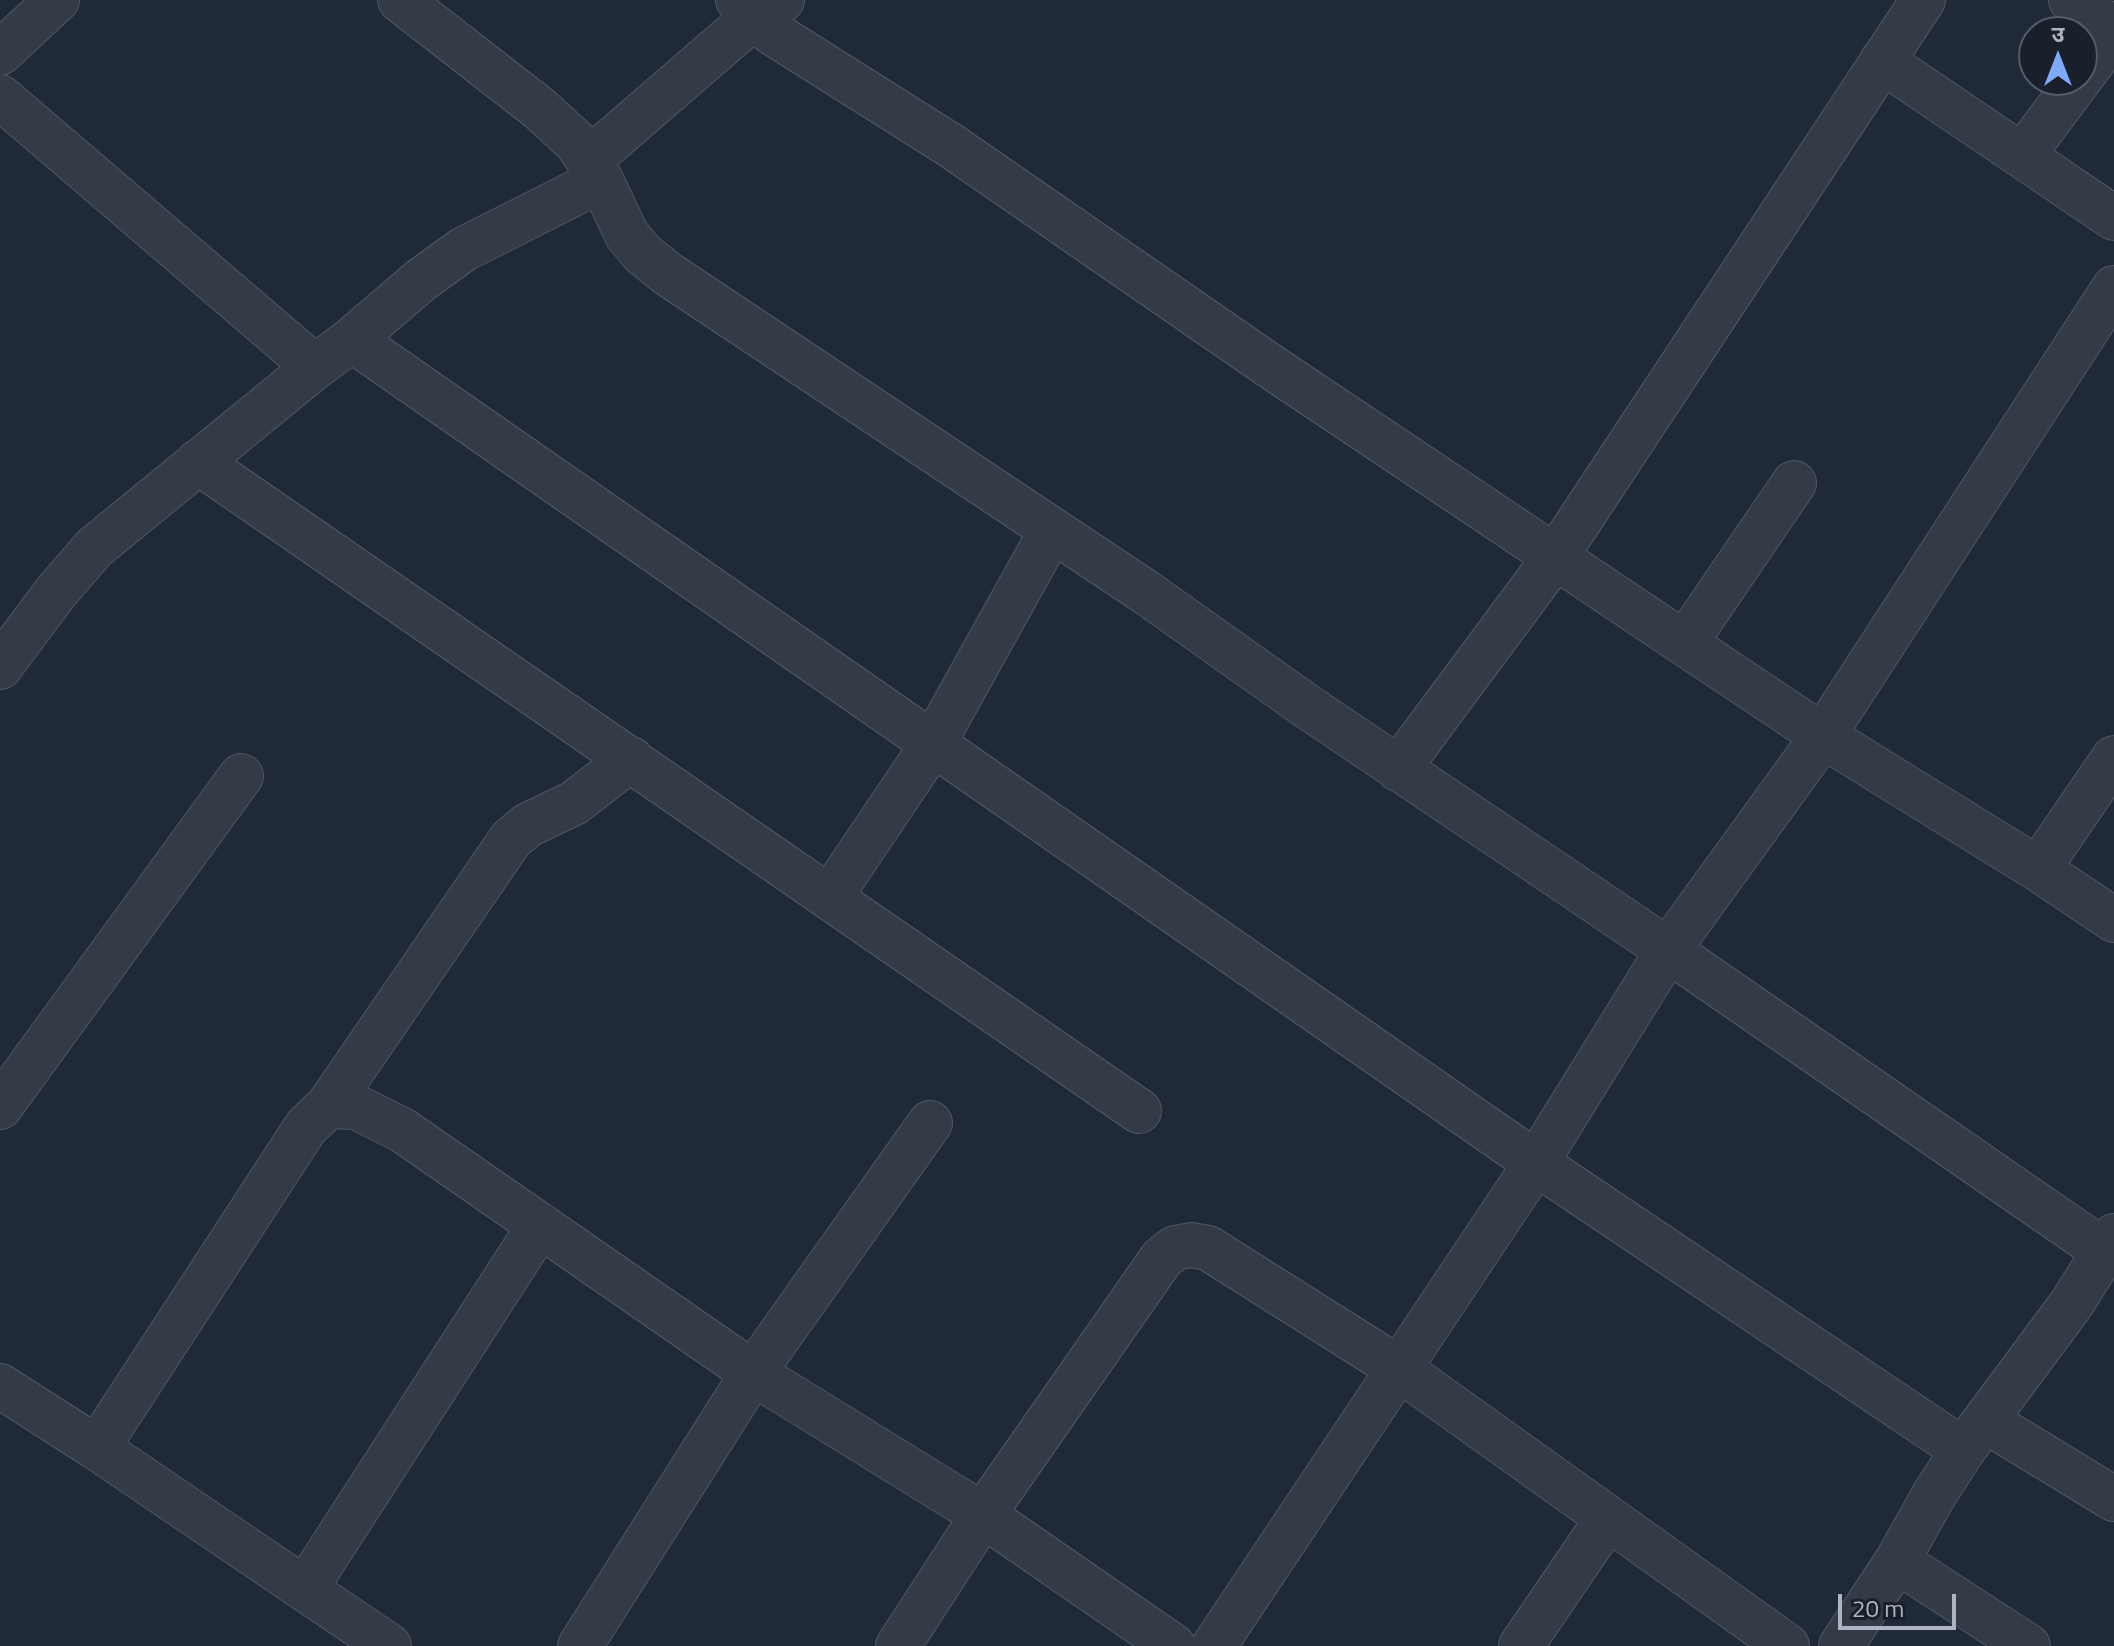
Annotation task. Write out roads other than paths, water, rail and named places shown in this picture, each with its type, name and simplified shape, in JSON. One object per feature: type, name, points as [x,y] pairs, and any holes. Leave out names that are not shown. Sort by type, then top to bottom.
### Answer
[{"type":"street","points":[[0,53],[57,0]]},
{"type":"street","points":[[400,0],[540,109],[577,143],[595,170],[627,235],[643,254],[668,274],[1147,593],[1398,769],[2109,1244],[2072,1303],[1934,1495],[1897,1561],[1841,1646]]},
{"type":"street","points":[[1398,769],[1556,556],[1923,0]]},
{"type":"street","points":[[2071,0],[2114,31],[2098,54]]},
{"type":"street","points":[[0,667],[56,592],[94,548],[421,280],[464,249],[595,170],[758,6],[774,34],[950,145],[1273,368],[1823,736],[2038,869],[2114,920]]},
{"type":"street","points":[[1882,61],[2114,218]]},
{"type":"street","points":[[2023,155],[2067,96]]},
{"type":"street","points":[[0,97],[315,367]]},
{"type":"street","points":[[1214,1646],[1536,1163],[1668,950],[1823,736],[2114,288]]},
{"type":"street","points":[[350,341],[1536,1163],[1975,1436],[2114,1499]]},
{"type":"street","points":[[198,462],[1139,1111]]},
{"type":"street","points":[[1685,643],[1794,483]]},
{"type":"street","points":[[830,897],[933,744],[1052,530]]},
{"type":"street","points":[[2038,869],[2114,758]]},
{"type":"street","points":[[97,1448],[306,1127],[328,1106],[511,839],[528,825],[574,803],[631,759]]},
{"type":"street","points":[[0,1107],[241,776]]},
{"type":"street","points":[[328,1106],[356,1107],[402,1130],[753,1373],[983,1515],[1173,1646]]},
{"type":"street","points":[[580,1646],[753,1373],[930,1123]]},
{"type":"street","points":[[305,1589],[540,1225]]},
{"type":"street","points":[[898,1646],[983,1515],[1162,1258],[1175,1248],[1191,1245],[1208,1248],[1398,1368],[1787,1646]]},
{"type":"street","points":[[0,1386],[389,1646]]},
{"type":"street","points":[[1521,1646],[1608,1518]]},
{"type":"street","points":[[1897,1561],[2028,1646]]}]
